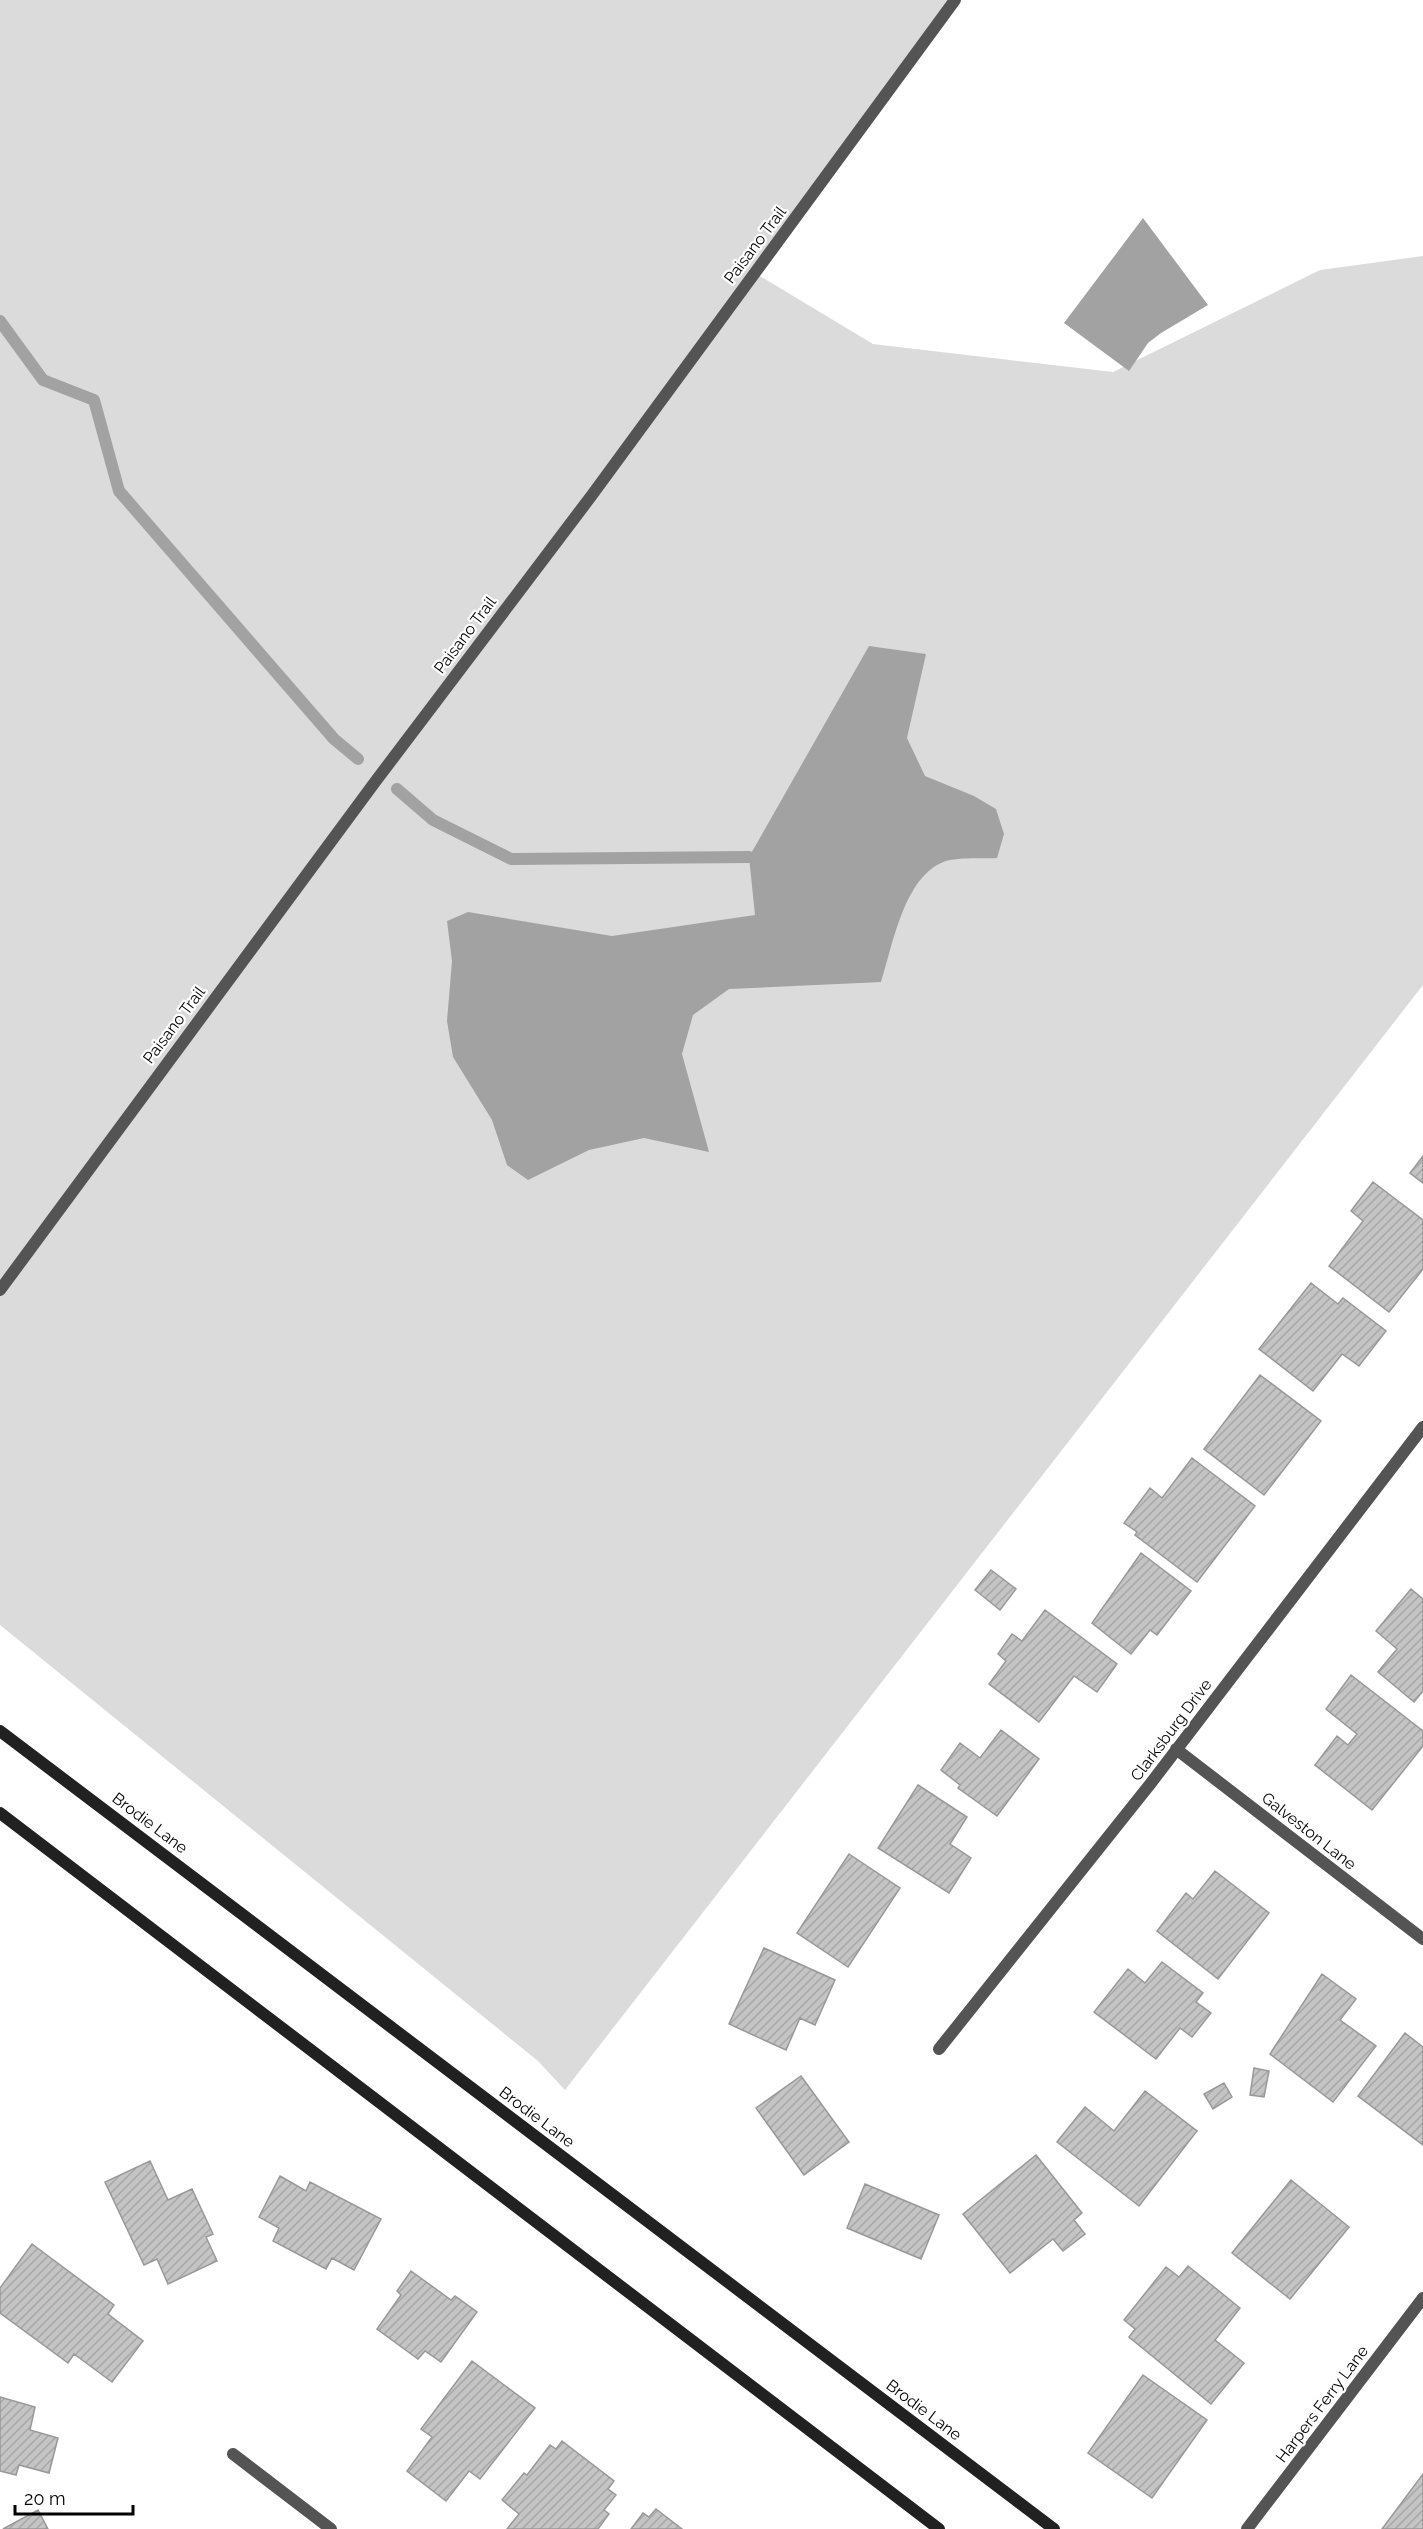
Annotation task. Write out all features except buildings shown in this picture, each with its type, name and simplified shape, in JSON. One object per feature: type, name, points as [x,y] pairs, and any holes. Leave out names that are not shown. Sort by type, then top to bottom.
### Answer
[{"type":"main road","name":"Brodie Lane","points":[[0,1731],[1054,2529]]},
{"type":"main road","points":[[0,1813],[939,2529]]},
{"type":"street","name":"Paisano Trail","points":[[0,1290],[375,782],[592,495],[955,0]]},
{"type":"street","name":"Clarksburg Drive","points":[[939,2049],[1176,1749],[1423,1427]]},
{"type":"street","name":"Galveston Lane","points":[[1176,1749],[1423,1939]]},
{"type":"street","name":"Harpers Ferry Lane","points":[[1247,2529],[1423,2298]]},
{"type":"street","points":[[233,2454],[331,2529]]},
{"type":"shaded area","points":[[0,0],[955,0],[755,273],[873,344],[1113,372],[1320,270],[1423,256],[1423,985],[565,2090],[538,2061],[0,1625]]},
{"type":"shaded area","points":[[1143,218],[1208,305],[1148,343],[1129,371],[1064,323]]},
{"type":"shaded area","points":[[869,646],[926,654],[907,738],[925,776],[974,796],[996,809],[1004,834],[997,858],[946,861],[932,869],[920,881],[902,913],[881,982],[729,989],[693,1015],[682,1054],[709,1152],[644,1138],[589,1150],[528,1180],[507,1165],[492,1120],[453,1057],[447,1021],[452,961],[447,921],[468,912],[612,936],[755,915],[749,857]]},
{"type":"waterway","points":[[0,321],[43,380],[94,400],[119,491],[334,739],[358,759]]},
{"type":"waterway","points":[[397,789],[433,820],[511,859],[749,857]]}]
